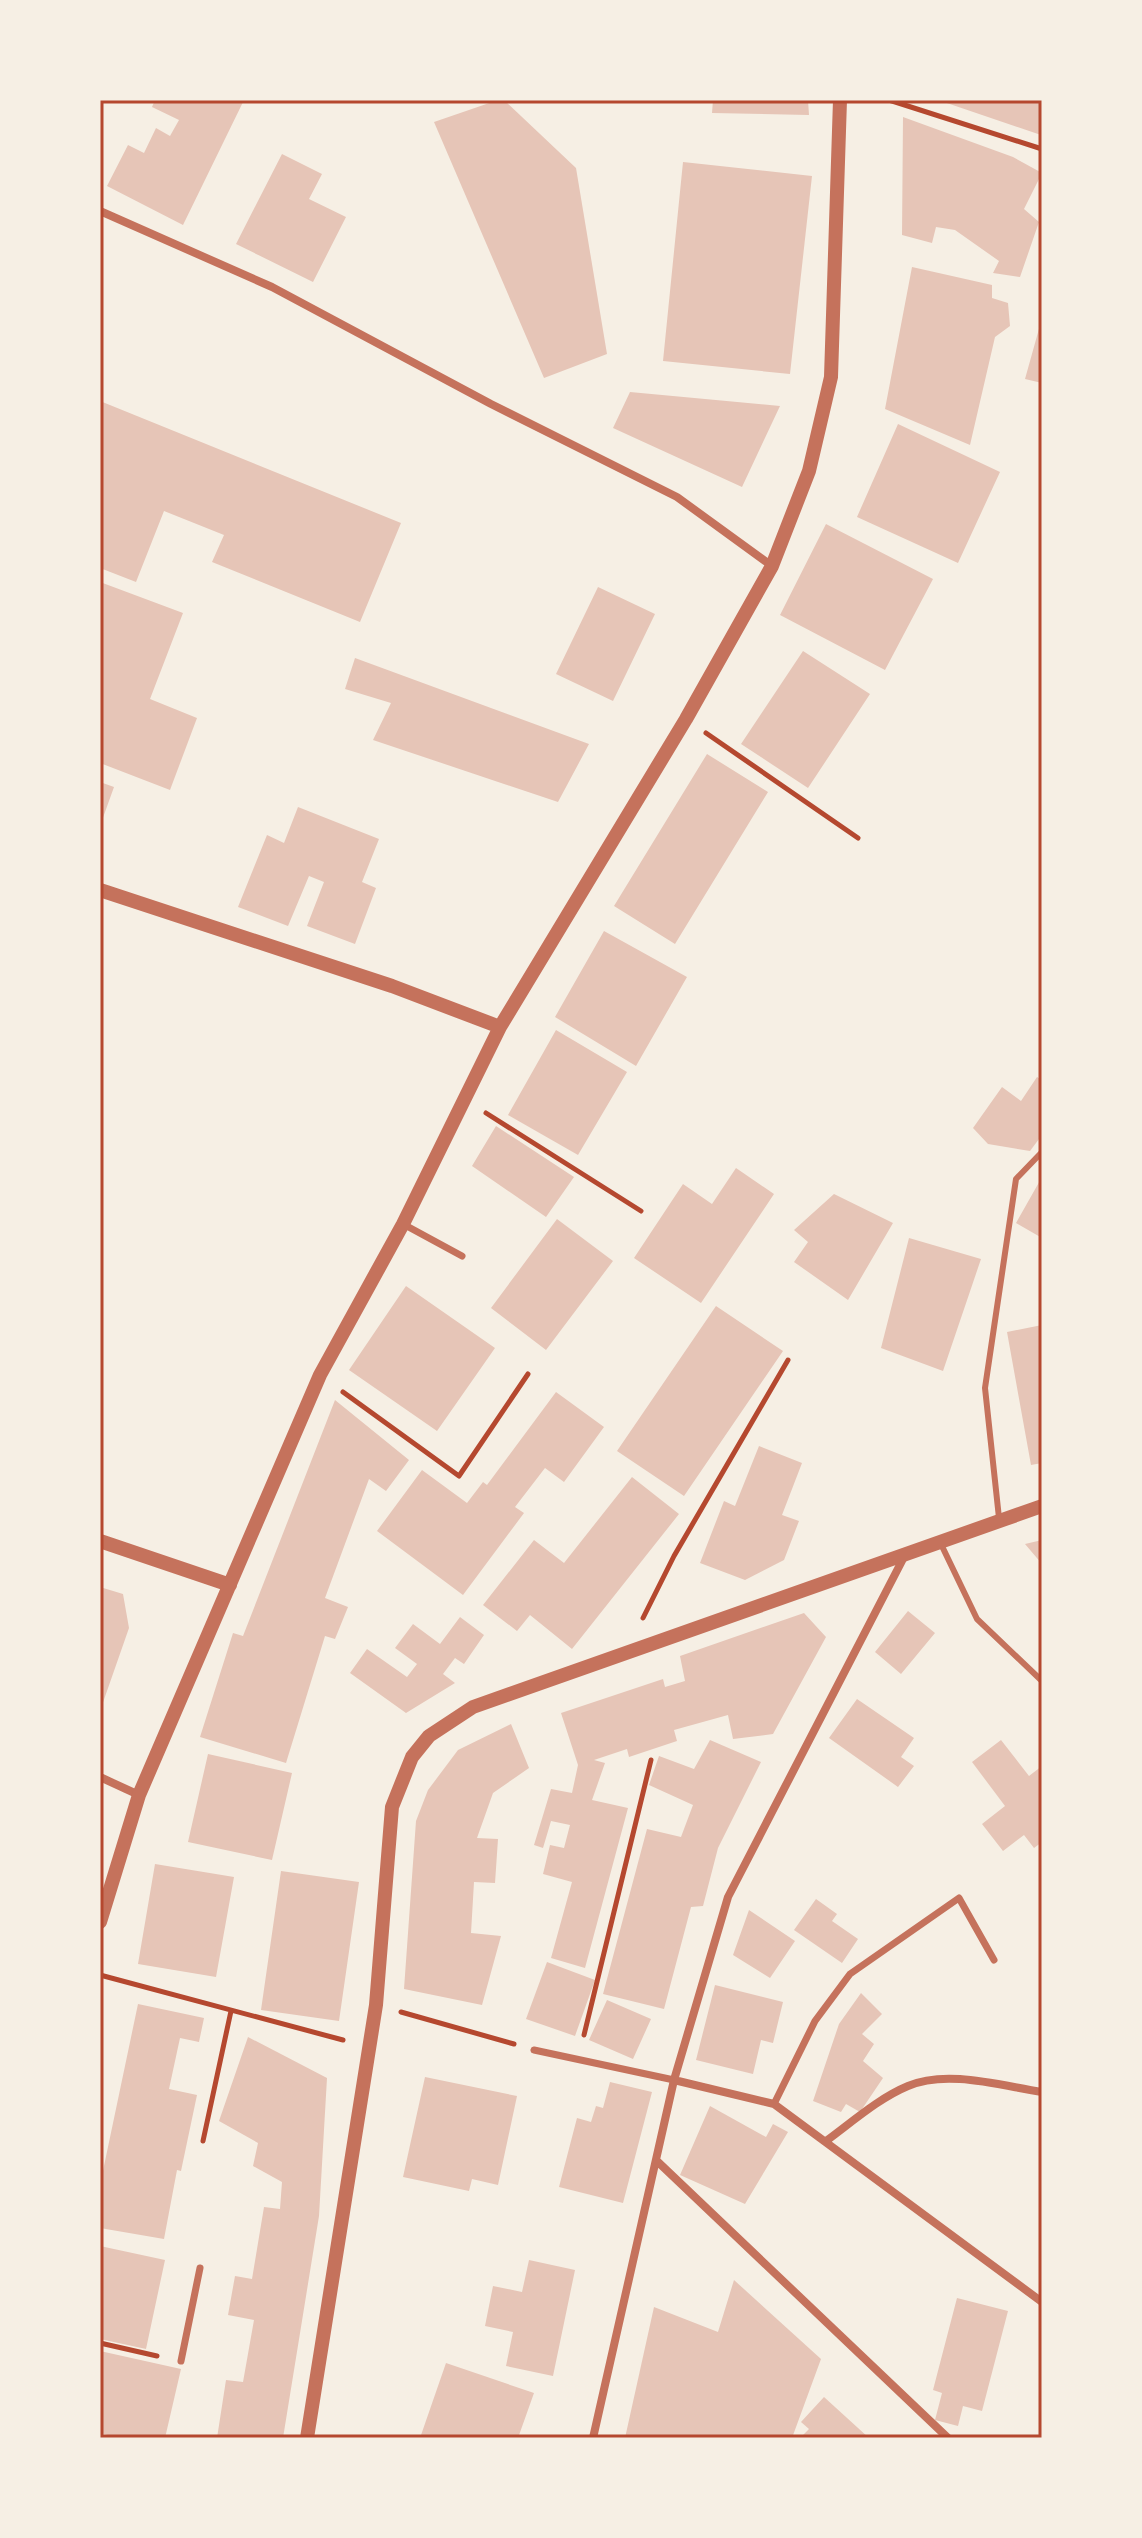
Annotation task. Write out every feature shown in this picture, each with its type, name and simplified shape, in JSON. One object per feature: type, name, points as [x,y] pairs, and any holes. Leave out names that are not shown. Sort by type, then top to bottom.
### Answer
[{"type":"street","points":[[100,1922],[139,1795],[320,1375],[403,1224],[500,1027],[686,719],[772,566],[809,471],[831,377],[840,100]]},
{"type":"street","points":[[100,211],[272,287],[491,404],[677,497],[772,566]]},
{"type":"street","points":[[100,890],[392,986],[500,1027]]},
{"type":"street","points":[[403,1224],[462,1256]]},
{"type":"street","points":[[307,2438],[376,2005],[392,1807],[412,1757],[429,1736],[473,1707],[904,1557],[999,1518],[1042,1506]]},
{"type":"street","points":[[100,1541],[230,1585]]},
{"type":"street","points":[[593,2438],[658,2162],[674,2080],[728,1897],[904,1557]]},
{"type":"street","points":[[100,1777],[139,1795]]},
{"type":"street","points":[[774,2104],[815,2021],[850,1974],[959,1898],[994,1960]]},
{"type":"street","points":[[534,2050],[774,2104],[1042,2302]]},
{"type":"street","points":[[826,2141],[895,2092],[925,2081],[957,2081],[1042,2092]]},
{"type":"street","points":[[658,2162],[948,2438]]},
{"type":"street","points":[[181,2361],[200,2268]]},
{"type":"lane","points":[[999,1518],[985,1388],[1016,1179],[1042,1152]]},
{"type":"lane","points":[[940,1542],[977,1619],[1042,1681]]},
{"type":"path","points":[[889,100],[1042,149]]},
{"type":"path","points":[[686,719],[858,838]]},
{"type":"path","points":[[464,1099],[641,1211]]},
{"type":"path","points":[[624,1656],[674,1556],[788,1360]]},
{"type":"path","points":[[320,1375],[459,1476],[528,1374]]},
{"type":"path","points":[[578,2059],[651,1760]]},
{"type":"path","points":[[100,1975],[369,2047]]},
{"type":"path","points":[[376,2005],[534,2050]]},
{"type":"path","points":[[203,2141],[231,2011]]},
{"type":"path","points":[[100,2343],[181,2361]]},
{"type":"building","points":[[155,100],[244,100],[183,225],[107,186],[128,145],[144,153],[156,128],[170,136],[179,120],[152,107]]},
{"type":"building","points":[[504,100],[576,168],[607,354],[544,378],[434,122]]},
{"type":"building","points":[[713,100],[808,100],[809,115],[712,113]]},
{"type":"building","points":[[938,100],[1042,100],[1041,135]]},
{"type":"building","points":[[903,117],[1013,157],[1042,173],[1024,209],[1039,222],[1020,277],[993,273],[999,261],[955,230],[936,227],[932,243],[902,235]]},
{"type":"building","points":[[282,154],[322,174],[309,199],[346,217],[313,282],[236,244]]},
{"type":"building","points":[[683,162],[812,176],[790,374],[663,361]]},
{"type":"building","points":[[912,267],[992,285],[992,298],[1008,303],[1010,326],[995,337],[970,445],[885,409]]},
{"type":"building","points":[[1042,318],[1042,383],[1025,379]]},
{"type":"building","points":[[630,392],[780,406],[742,487],[613,428]]},
{"type":"building","points":[[100,401],[401,523],[360,622],[212,562],[224,535],[164,511],[136,582],[100,568]]},
{"type":"building","points":[[898,424],[1000,472],[958,563],[857,517]]},
{"type":"building","points":[[826,524],[933,579],[885,670],[780,615]]},
{"type":"building","points":[[100,582],[183,613],[150,699],[197,718],[170,790],[100,763]]},
{"type":"building","points":[[598,587],[655,614],[613,701],[556,674]]},
{"type":"building","points":[[803,651],[870,694],[808,788],[741,744]]},
{"type":"building","points":[[355,658],[589,744],[558,802],[373,740],[391,703],[345,689]]},
{"type":"building","points":[[707,754],[768,792],[675,944],[614,906]]},
{"type":"building","points":[[100,782],[114,787],[100,826]]},
{"type":"building","points":[[298,807],[379,839],[362,882],[376,888],[355,944],[307,926],[324,882],[309,876],[288,926],[238,907],[267,835],[284,843]]},
{"type":"building","points":[[604,931],[687,977],[636,1066],[555,1017]]},
{"type":"building","points":[[556,1030],[627,1072],[578,1155],[508,1115]]},
{"type":"building","points":[[1037,1077],[1042,1080],[1042,1135],[1030,1151],[988,1144],[973,1128],[1002,1087],[1021,1101]]},
{"type":"building","points":[[496,1126],[574,1177],[546,1217],[472,1166]]},
{"type":"building","points":[[736,1168],[774,1194],[701,1303],[634,1258],[683,1184],[712,1204]]},
{"type":"building","points":[[1042,1177],[1042,1238],[1016,1223]]},
{"type":"building","points":[[834,1194],[893,1223],[848,1300],[794,1262],[808,1242],[794,1230]]},
{"type":"building","points":[[557,1219],[613,1261],[546,1350],[491,1308]]},
{"type":"building","points":[[909,1238],[981,1259],[943,1371],[881,1348]]},
{"type":"building","points":[[406,1286],[495,1348],[437,1431],[349,1370]]},
{"type":"building","points":[[716,1306],[783,1351],[684,1496],[617,1451]]},
{"type":"building","points":[[1042,1325],[1042,1463],[1031,1465],[1007,1332]]},
{"type":"building","points":[[556,1392],[604,1427],[564,1482],[545,1468],[515,1507],[524,1513],[463,1595],[377,1531],[422,1470],[467,1503],[483,1482],[487,1485]]},
{"type":"building","points":[[335,1400],[409,1460],[386,1491],[369,1479],[325,1598],[348,1607],[335,1639],[325,1636],[286,1763],[200,1737],[233,1633],[243,1636]]},
{"type":"building","points":[[759,1446],[802,1463],[782,1515],[799,1521],[784,1560],[745,1580],[700,1563],[724,1501],[735,1506]]},
{"type":"building","points":[[632,1477],[679,1514],[572,1649],[530,1615],[517,1631],[483,1605],[534,1540],[564,1563]]},
{"type":"building","points":[[1042,1540],[1042,1564],[1025,1544]]},
{"type":"building","points":[[100,1587],[123,1594],[129,1628],[100,1711]]},
{"type":"building","points":[[908,1611],[935,1633],[901,1674],[875,1652]]},
{"type":"building","points":[[804,1613],[826,1637],[773,1734],[733,1739],[728,1715],[674,1730],[677,1741],[629,1757],[627,1749],[594,1760],[605,1763],[592,1800],[628,1808],[585,1968],[551,1958],[572,1882],[543,1874],[550,1845],[564,1848],[570,1825],[551,1821],[543,1848],[534,1845],[551,1789],[572,1793],[578,1765],[561,1713],[663,1679],[665,1687],[685,1681],[680,1656]]},
{"type":"building","points":[[460,1617],[484,1635],[464,1664],[455,1658],[443,1674],[455,1683],[406,1713],[350,1673],[367,1649],[407,1677],[417,1664],[395,1648],[413,1624],[440,1644]]},
{"type":"building","points":[[857,1699],[914,1738],[901,1757],[914,1766],[898,1787],[829,1738]]},
{"type":"building","points":[[511,1724],[529,1768],[493,1793],[477,1838],[498,1839],[495,1883],[474,1882],[471,1933],[501,1936],[482,2005],[404,1989],[416,1821],[428,1790],[458,1750]]},
{"type":"building","points":[[710,1740],[761,1762],[718,1848],[703,1906],[691,1907],[664,2009],[603,1994],[647,1829],[681,1837],[693,1805],[649,1785],[659,1756],[694,1769]]},
{"type":"building","points":[[1001,1740],[1029,1776],[1042,1766],[1042,1842],[1034,1848],[1024,1835],[1003,1851],[982,1824],[1005,1806],[972,1762]]},
{"type":"building","points":[[208,1754],[292,1773],[272,1860],[188,1842]]},
{"type":"building","points":[[155,1864],[234,1877],[216,1977],[138,1964]]},
{"type":"building","points":[[281,1871],[359,1882],[339,2021],[261,2010]]},
{"type":"building","points":[[816,1899],[837,1914],[832,1921],[858,1939],[842,1963],[794,1930]]},
{"type":"building","points":[[749,1910],[795,1941],[770,1978],[733,1955]]},
{"type":"building","points":[[547,1962],[595,1980],[575,2036],[526,2019]]},
{"type":"building","points":[[715,1985],[783,2002],[773,2043],[761,2040],[753,2074],[696,2060]]},
{"type":"building","points":[[861,1993],[882,2014],[862,2034],[874,2044],[863,2061],[883,2078],[860,2112],[846,2104],[841,2112],[813,2101],[839,2024]]},
{"type":"building","points":[[607,2000],[651,2019],[633,2059],[589,2040]]},
{"type":"building","points":[[138,2004],[204,2018],[199,2042],[180,2038],[169,2089],[197,2095],[181,2171],[177,2170],[164,2239],[100,2228],[100,2185]]},
{"type":"building","points":[[248,2037],[327,2078],[319,2216],[283,2438],[217,2438],[226,2380],[243,2382],[254,2320],[228,2315],[235,2276],[252,2279],[264,2207],[280,2209],[282,2182],[253,2166],[258,2143],[219,2121]]},
{"type":"building","points":[[425,2077],[517,2096],[498,2185],[472,2179],[469,2191],[403,2177]]},
{"type":"building","points":[[610,2082],[652,2092],[623,2203],[559,2187],[577,2118],[591,2122],[596,2106],[603,2108]]},
{"type":"building","points":[[710,2106],[766,2137],[773,2124],[788,2132],[745,2204],[680,2175]]},
{"type":"building","points":[[100,2246],[165,2260],[146,2349],[100,2339]]},
{"type":"building","points":[[529,2260],[575,2270],[553,2376],[506,2366],[513,2332],[485,2326],[493,2286],[522,2292]]},
{"type":"building","points":[[734,2280],[821,2359],[792,2438],[625,2438],[654,2307],[718,2332]]},
{"type":"building","points":[[957,2298],[1008,2311],[982,2411],[963,2406],[958,2426],[935,2420],[942,2393],[933,2390]]},
{"type":"building","points":[[100,2351],[181,2369],[165,2438],[120,2438],[100,2433]]},
{"type":"building","points":[[446,2363],[534,2393],[518,2438],[420,2438]]},
{"type":"building","points":[[824,2397],[869,2438],[800,2438],[809,2429],[801,2422]]}]
